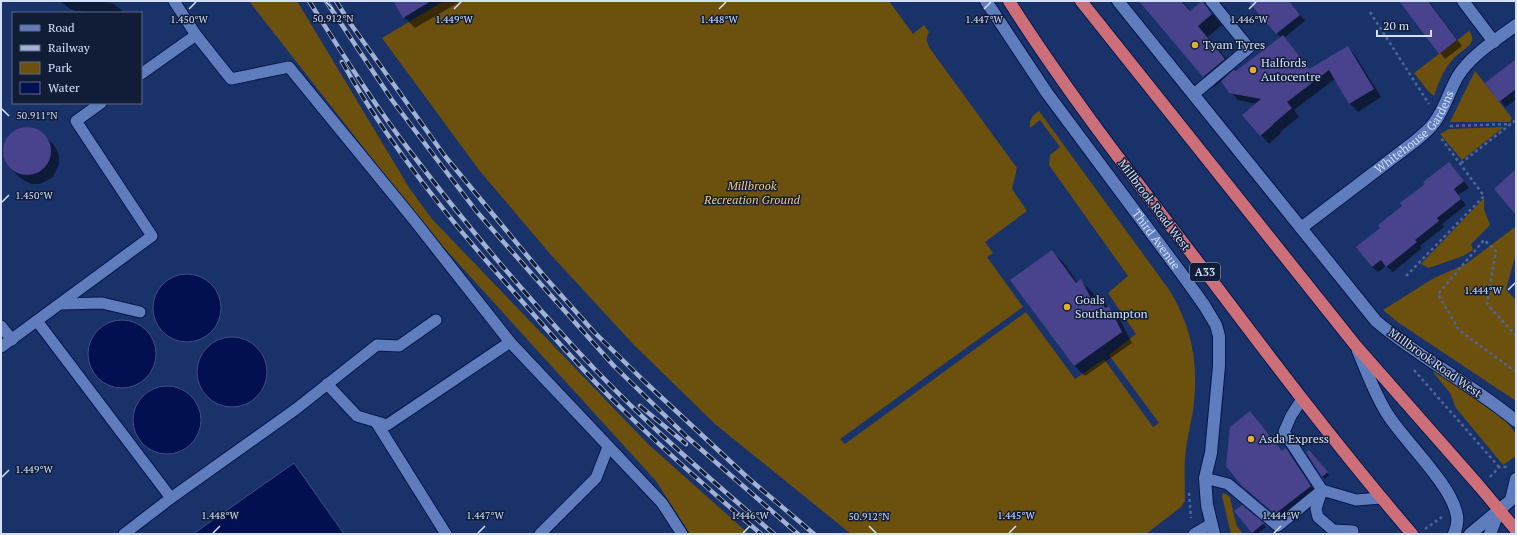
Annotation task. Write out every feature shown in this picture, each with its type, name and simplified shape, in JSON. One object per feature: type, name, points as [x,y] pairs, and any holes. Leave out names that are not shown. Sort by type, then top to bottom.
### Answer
[{"type":"highway","name":"Millbrook Road West","points":[[1009,1],[1090,119],[1302,399],[1381,498],[1412,534]]},
{"type":"highway","points":[[1081,1],[1356,346],[1516,530]]},
{"type":"street","name":"Third Avenue","points":[[986,1],[1047,93],[1192,288],[1216,325],[1220,336],[1219,366],[1211,453],[1205,478],[1207,505],[1213,529]]},
{"type":"street","name":"Millbrook Road West","points":[[1118,1],[1366,310],[1382,326],[1406,345],[1485,398],[1516,421]]},
{"type":"street","points":[[1463,1],[1494,42]]},
{"type":"street","name":"Whitehouse Gardens","points":[[1301,228],[1414,142],[1435,122],[1458,76],[1467,65],[1516,25]]},
{"type":"street","points":[[1356,346],[1378,397],[1388,415],[1441,483],[1450,497],[1457,516],[1457,524],[1454,534]]},
{"type":"street","points":[[1470,534],[1499,510],[1514,501],[1516,479]]},
{"type":"street","points":[[1490,534],[1499,510]]},
{"type":"lane","points":[[174,1],[196,35],[231,79],[289,67],[414,220],[510,342],[662,503],[682,534]]},
{"type":"lane","points":[[1194,94],[1249,48],[1211,1]]},
{"type":"lane","points":[[142,73],[196,35]]},
{"type":"lane","points":[[1,347],[152,236],[76,121],[100,104]]},
{"type":"lane","points":[[61,304],[102,303],[140,312]]},
{"type":"lane","points":[[124,534],[171,498],[296,409],[377,345],[399,346],[436,320]]},
{"type":"lane","points":[[37,321],[171,498]]},
{"type":"lane","points":[[1,326],[12,340]]},
{"type":"lane","points":[[327,384],[357,416],[386,425],[510,342]]},
{"type":"lane","points":[[1302,399],[1291,416],[1284,432],[1322,490],[1356,500],[1381,498]]},
{"type":"lane","points":[[376,422],[446,534]]},
{"type":"lane","points":[[540,534],[596,478],[608,447]]},
{"type":"lane","points":[[1205,478],[1228,484],[1278,526],[1322,490]]},
{"type":"lane","points":[[1322,490],[1316,509],[1318,517],[1333,530],[1352,533]]},
{"type":"lane","points":[[1194,534],[1213,529]]},
{"type":"path","points":[[1370,12],[1420,91],[1435,122],[1484,196],[1406,276]]},
{"type":"path","points":[[1461,163],[1516,120]]},
{"type":"path","points":[[1435,122],[1511,124]]},
{"type":"path","points":[[1516,336],[1487,304],[1496,252],[1484,240],[1438,294],[1460,330],[1516,372]]},
{"type":"path","points":[[1406,345],[1404,354],[1405,358],[1437,398],[1499,467]]},
{"type":"path","points":[[1429,526],[1447,513]]},
{"type":"green space","points":[[249,1],[297,1],[410,189],[432,219],[648,444],[749,534],[690,534],[656,481],[427,229]]},
{"type":"green space","name":"Millbrook Recreation Ground","points":[[444,1],[889,1],[913,34],[924,25],[929,32],[927,41],[931,50],[1017,168],[1012,189],[1027,211],[985,242],[993,253],[987,257],[1023,307],[840,439],[845,444],[1026,312],[1075,379],[1104,359],[1153,427],[1159,423],[1109,355],[1136,334],[1108,293],[1128,276],[1049,165],[1050,155],[1060,147],[1040,120],[1030,128],[1030,122],[1034,114],[1039,111],[1170,291],[1184,320],[1192,349],[1195,395],[1185,459],[1185,501],[1181,507],[1146,534],[851,534],[715,424],[634,345],[551,255],[479,170],[382,38]]},
{"type":"green space","points":[[1469,31],[1472,36],[1470,44],[1449,64],[1440,79],[1434,96],[1428,91],[1414,73]]},
{"type":"green space","points":[[1475,71],[1512,118],[1510,122],[1450,122]]},
{"type":"green space","points":[[1504,127],[1462,160],[1440,134],[1449,129]]},
{"type":"green space","points":[[1484,198],[1484,209],[1490,225],[1471,244],[1473,250],[1463,256],[1429,268],[1421,264]]},
{"type":"green space","points":[[1515,227],[1516,253],[1506,290],[1516,300],[1516,401],[1399,323],[1383,310],[1434,278],[1466,264]]},
{"type":"green space","points":[[1435,371],[1502,416],[1516,434],[1516,456],[1503,465],[1456,408],[1450,393],[1433,372]]},
{"type":"green space","points":[[1223,493],[1230,497],[1237,526],[1243,534],[1231,534],[1222,496]]},
{"type":"water","points":[[180,274],[194,274],[206,279],[216,289],[221,301],[221,315],[216,327],[206,337],[194,342],[180,342],[168,337],[158,327],[153,315],[153,301],[158,289],[168,279]]},
{"type":"water","points":[[122,320],[135,323],[146,330],[153,341],[156,354],[153,367],[146,378],[135,385],[122,388],[109,385],[98,378],[91,367],[88,354],[91,341],[98,330],[109,323]]},
{"type":"water","points":[[225,337],[239,337],[252,343],[261,352],[265,358],[267,372],[265,386],[257,397],[246,405],[239,407],[225,407],[218,405],[207,397],[199,386],[197,379],[197,365],[199,358],[207,347],[218,339]]},
{"type":"water","points":[[160,386],[174,386],[186,391],[196,401],[201,413],[201,427],[196,439],[186,449],[174,454],[160,454],[148,449],[138,439],[133,427],[133,413],[138,401],[148,391]]},
{"type":"water","points":[[294,463],[344,534],[193,534]]},
{"type":"building","points":[[393,1],[431,1],[403,18]]},
{"type":"building","name":"Tyam Tyres","points":[[1139,1],[1181,1],[1190,11],[1202,1],[1212,14],[1198,26],[1225,59],[1203,77]]},
{"type":"building","points":[[1248,1],[1289,1],[1300,15],[1276,34]]},
{"type":"building","points":[[1399,1],[1428,1],[1457,40],[1439,54]]},
{"type":"building","points":[[1283,35],[1309,69],[1348,46],[1374,89],[1349,104],[1329,70],[1287,102],[1292,108],[1260,136],[1242,115],[1261,99],[1229,93],[1221,81],[1234,69],[1236,71]]},
{"type":"building","points":[[1516,59],[1516,89],[1499,102],[1485,83]]},
{"type":"building","points":[[22,127],[32,127],[44,134],[51,146],[51,156],[44,168],[32,175],[22,175],[14,171],[7,164],[3,156],[3,146],[7,138],[14,131]]},
{"type":"building","points":[[1449,162],[1464,181],[1454,189],[1461,199],[1437,218],[1439,221],[1415,240],[1417,242],[1386,267],[1381,260],[1372,267],[1356,247],[1380,228],[1378,225],[1402,206],[1400,203],[1425,184],[1423,182]]},
{"type":"building","points":[[1516,169],[1516,215],[1494,189]]},
{"type":"building","name":"Goals Southampton","points":[[1052,250],[1076,283],[1081,279],[1092,300],[1099,296],[1105,308],[1109,306],[1122,332],[1074,366],[1010,280]]},
{"type":"building","points":[[1250,411],[1282,451],[1286,448],[1311,486],[1275,514],[1242,486],[1226,466],[1230,427]]},
{"type":"building","points":[[1309,450],[1328,472],[1322,477],[1306,452]]},
{"type":"building","points":[[1242,505],[1264,523],[1252,533],[1234,511]]},
{"type":"railway","points":[[309,1],[385,118],[432,180],[531,300],[573,346],[645,420],[774,534]]},
{"type":"railway","points":[[326,1],[392,100],[432,153],[477,212],[538,281],[614,366],[688,438],[798,534]]},
{"type":"railway","points":[[336,1],[444,155],[544,276],[594,332],[646,383],[748,478],[814,534]]},
{"type":"railway","points":[[342,62],[360,93],[421,181],[466,237],[539,321],[593,380],[638,424],[761,534]]},
{"type":"railway","points":[[640,406],[686,444]]},
{"type":"place","name":"Tyam Tyres","points":[[1195,45]]},
{"type":"place","name":"Halfords Autocentre","points":[[1253,70]]},
{"type":"place","name":"Goals Southampton","points":[[1067,307]]},
{"type":"place","name":"Asda Express","points":[[1251,439]]}]
